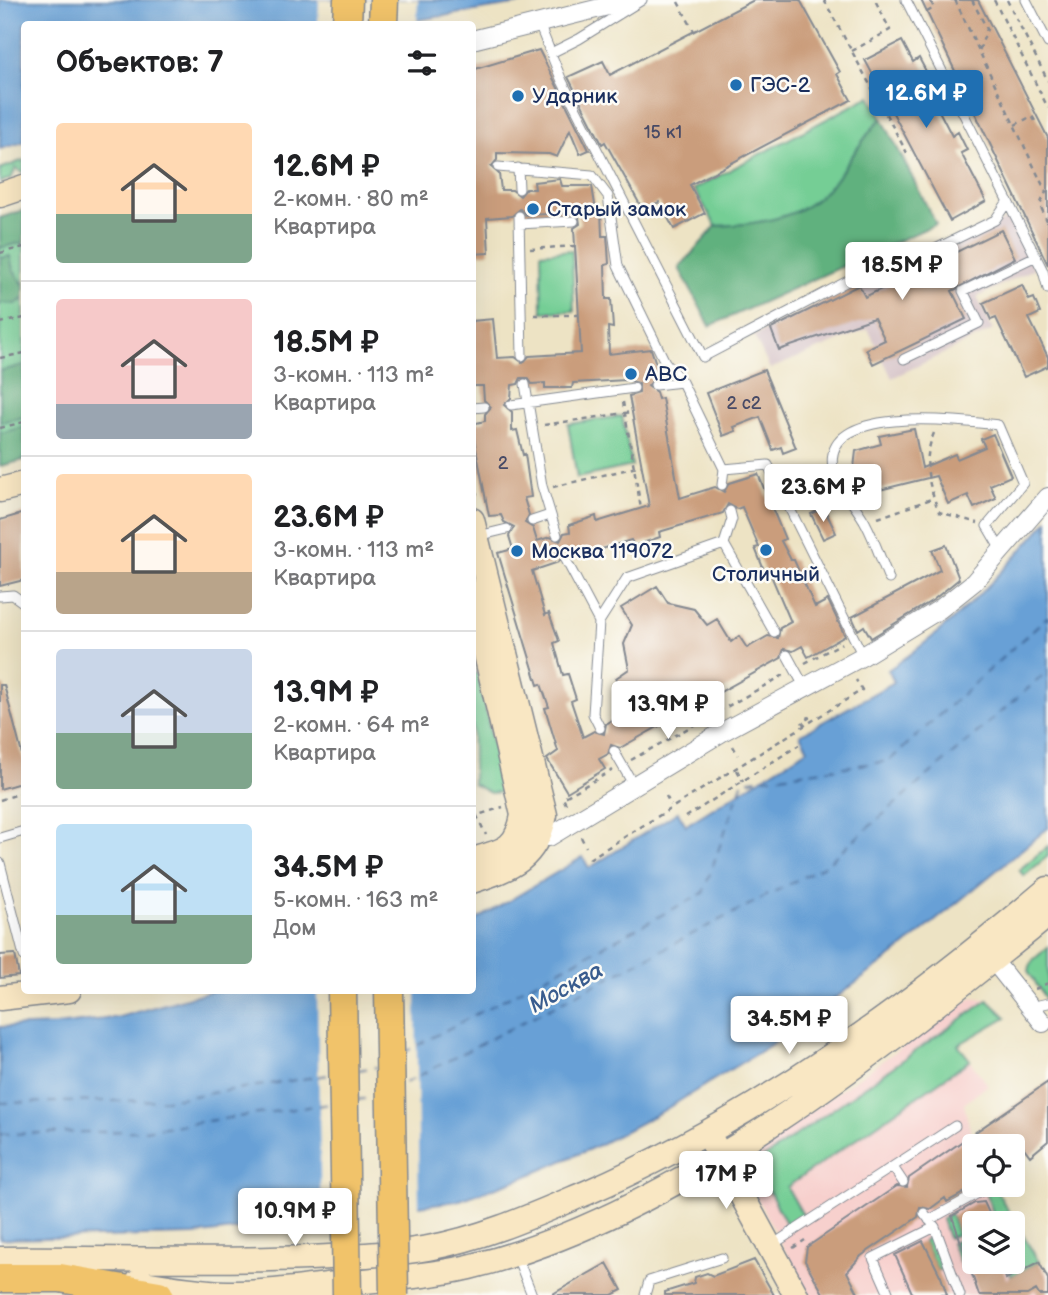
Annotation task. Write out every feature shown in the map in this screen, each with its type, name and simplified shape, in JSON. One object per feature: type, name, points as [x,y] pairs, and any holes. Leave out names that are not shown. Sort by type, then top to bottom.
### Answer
[{"type":"main road","points":[[346,21],[348,0]]},
{"type":"main road","points":[[383,21],[386,0]]},
{"type":"main road","points":[[0,195],[21,188]]},
{"type":"main road","points":[[0,490],[21,485]]},
{"type":"main road","points":[[476,539],[530,836],[529,854],[514,864],[476,879]]},
{"type":"main road","points":[[476,605],[502,680]]},
{"type":"main road","points":[[476,859],[505,850],[530,836]]},
{"type":"main road","points":[[0,1259],[129,1269],[189,1290],[259,1294],[307,1291],[432,1274],[516,1253],[631,1205],[893,1014],[1048,889]]},
{"type":"main road","points":[[259,1294],[276,1278],[369,1255],[466,1239],[532,1217],[714,1145],[828,1083],[993,960],[1048,915]]},
{"type":"main road","points":[[0,998],[32,994]]},
{"type":"main road","points":[[342,994],[346,1295]]},
{"type":"main road","points":[[389,994],[394,1295]]},
{"type":"main road","points":[[714,1145],[796,1295]]},
{"type":"main road","points":[[0,1279],[60,1278],[234,1260],[369,1255]]},
{"type":"main road","points":[[60,1278],[159,1295]]},
{"type":"street","points":[[386,0],[394,21]]},
{"type":"street","points":[[476,39],[632,0]]},
{"type":"street","points":[[530,836],[549,836],[633,784],[804,686],[863,656],[959,595],[1048,497]]},
{"type":"street","points":[[993,960],[1031,999],[1043,1023]]},
{"type":"lane","points":[[551,53],[579,40],[642,0]]},
{"type":"lane","points":[[906,0],[1036,256],[1048,289]]},
{"type":"lane","points":[[1026,0],[1048,43]]},
{"type":"lane","points":[[539,24],[703,357],[861,274],[892,271],[995,220],[1008,201]]},
{"type":"lane","points":[[498,167],[592,175],[608,196],[606,218],[618,266],[665,362],[682,382],[724,469],[722,485]]},
{"type":"lane","points":[[518,168],[519,189]]},
{"type":"lane","points":[[522,356],[519,220],[574,221]]},
{"type":"lane","points":[[904,359],[979,323],[963,291],[1036,256]]},
{"type":"lane","points":[[655,385],[682,382]]},
{"type":"lane","points":[[525,384],[530,428],[543,489],[558,535]]},
{"type":"lane","points":[[511,405],[634,388]]},
{"type":"lane","points":[[476,408],[484,407]]},
{"type":"lane","points":[[889,579],[866,523],[833,470],[833,451],[838,439],[848,432],[919,417],[998,425],[1023,483],[988,526],[1001,550]]},
{"type":"lane","points":[[724,469],[768,465],[863,656]]},
{"type":"lane","points":[[730,511],[732,519],[724,544],[774,632]]},
{"type":"lane","points":[[532,522],[550,515]]},
{"type":"lane","points":[[476,528],[507,529]]},
{"type":"lane","points":[[600,728],[593,714],[599,622],[627,578],[724,544]]},
{"type":"lane","points":[[566,560],[599,622]]},
{"type":"lane","points":[[3,596],[21,591]]},
{"type":"lane","points":[[3,596],[21,599]]},
{"type":"lane","points":[[787,655],[804,686]]},
{"type":"lane","points":[[614,751],[633,784]]},
{"type":"lane","points":[[0,838],[21,832]]},
{"type":"lane","points":[[0,863],[21,944]]},
{"type":"lane","points":[[1031,999],[1048,1003]]},
{"type":"lane","points":[[770,1246],[955,1126]]},
{"type":"lane","points":[[892,1167],[903,1182]]},
{"type":"lane","points":[[888,1292],[873,1258],[929,1220],[971,1197]]},
{"type":"lane","points":[[929,1220],[960,1295]]},
{"type":"lane","points":[[516,1253],[532,1295]]},
{"type":"lane","points":[[645,1295],[649,1281],[722,1258]]},
{"type":"path","points":[[824,0],[908,153]]},
{"type":"path","points":[[875,0],[890,30]]},
{"type":"path","points":[[923,14],[934,8],[931,2],[939,0]]},
{"type":"path","points":[[955,0],[1046,192],[1040,205],[1048,223]]},
{"type":"path","points":[[972,0],[987,29],[979,51]]},
{"type":"path","points":[[994,0],[1048,108]]},
{"type":"path","points":[[1007,0],[1048,81]]},
{"type":"path","points":[[678,2],[694,32]]},
{"type":"path","points":[[852,51],[897,27]]},
{"type":"path","points":[[1014,125],[1032,117],[1035,121]]},
{"type":"path","points":[[520,249],[575,246]]},
{"type":"path","points":[[0,253],[21,248]]},
{"type":"path","points":[[520,316],[579,314]]},
{"type":"path","points":[[0,323],[21,319]]},
{"type":"path","points":[[0,358],[21,354]]},
{"type":"path","points":[[620,388],[640,509]]},
{"type":"path","points":[[530,428],[632,412]]},
{"type":"path","points":[[939,419],[925,453],[927,478],[939,512],[988,526]]},
{"type":"path","points":[[0,428],[21,423]]},
{"type":"path","points":[[543,489],[641,466]]},
{"type":"path","points":[[866,523],[934,498]]},
{"type":"path","points":[[566,804],[563,798],[854,637]]},
{"type":"path","points":[[589,859],[737,770],[862,690],[856,680]]},
{"type":"path","points":[[805,726],[802,722],[809,718],[806,712]]},
{"type":"path","points":[[729,739],[738,755]]},
{"type":"path","points":[[687,817],[799,745]]},
{"type":"path","points":[[737,770],[743,781]]},
{"type":"path","points":[[0,800],[21,793]]},
{"type":"path","points":[[666,796],[672,807]]},
{"type":"path","points":[[478,816],[509,805]]},
{"type":"path","points":[[476,813],[487,836]]},
{"type":"path","points":[[581,837],[586,847]]},
{"type":"path","points":[[1031,999],[1048,983]]},
{"type":"shaded area","points":[[1009,218],[1034,269],[977,297],[993,330],[892,378],[868,329],[770,369],[754,336],[865,280],[870,289]]},
{"type":"shaded area","points":[[973,997],[988,1000],[1006,1017],[958,1045],[988,1085],[964,1104],[971,1134],[962,1134],[962,1197],[1000,1197],[1009,1211],[962,1211],[962,1274],[1025,1274],[1025,1238],[1048,1276],[1048,1295],[809,1295],[742,1169],[744,1158]]},
{"type":"green space","points":[[870,96],[882,118],[833,183],[814,201],[780,217],[754,223],[716,226],[694,189]]},
{"type":"green space","points":[[882,118],[936,224],[710,326],[679,268],[716,226],[754,223],[780,217],[814,201],[833,183]]},
{"type":"green space","points":[[21,161],[21,172],[16,168],[11,179],[0,182],[0,169]]},
{"type":"green space","points":[[21,211],[21,461],[0,466],[0,218]]},
{"type":"green space","points":[[21,211],[21,243],[0,248],[0,218]]},
{"type":"green space","points":[[572,250],[574,311],[542,312],[541,253]]},
{"type":"green space","points":[[10,256],[13,270],[21,281],[21,300],[16,304],[0,303],[0,258]]},
{"type":"green space","points":[[21,366],[21,418],[0,422],[0,371]]},
{"type":"green space","points":[[622,416],[632,466],[577,478],[568,424]]},
{"type":"green space","points":[[21,428],[21,461],[0,466],[0,433]]},
{"type":"green space","points":[[476,673],[479,676],[502,792],[490,793],[476,786]]},
{"type":"green space","points":[[1048,846],[1048,856],[1024,876],[1019,870]]},
{"type":"green space","points":[[1048,947],[1048,1003],[1028,971],[1033,960]]},
{"type":"green space","points":[[988,1000],[1006,1017],[958,1045],[970,1060],[787,1187],[804,1217],[789,1229],[755,1164]]},
{"type":"green space","points":[[988,1197],[1000,1197],[1009,1211],[992,1211]]},
{"type":"green space","points":[[950,1213],[957,1235],[948,1238],[942,1219]]},
{"type":"green space","points":[[930,1237],[944,1268],[938,1271],[923,1241]]},
{"type":"green space","points":[[1025,1239],[1039,1262],[1025,1269]]},
{"type":"green space","points":[[959,1240],[962,1268],[951,1243]]},
{"type":"water","points":[[0,0],[545,0],[411,21],[21,21],[21,143],[0,149]]},
{"type":"water","name":"Москва","points":[[1048,520],[1048,828],[895,954],[780,1039],[663,1111],[597,1146],[525,1177],[457,1201],[194,1235],[0,1239],[0,1027],[56,1025],[119,1017],[200,994],[476,994],[476,920],[583,857],[589,868],[678,812],[686,825],[808,749],[800,735],[894,682],[888,670],[933,637],[1011,561]]},
{"type":"pier","points":[[319,0],[418,0],[417,21],[318,21]]},
{"type":"pier","points":[[317,994],[416,994],[419,1211],[321,1223]]},
{"type":"building","points":[[754,0],[800,0],[840,72],[837,74],[851,100],[690,185],[705,213],[674,229],[659,202],[643,210],[605,142],[602,144],[568,77],[603,61],[610,75]]},
{"type":"building","points":[[921,0],[978,0],[1048,138],[1048,265]]},
{"type":"building","points":[[902,41],[913,62],[919,58],[928,75],[922,78],[952,136],[958,132],[967,150],[961,153],[986,201],[950,221],[865,60]]},
{"type":"building","points":[[539,50],[589,150],[580,154],[570,130],[557,157],[549,154],[497,153],[497,160],[491,167],[499,174],[501,190],[512,190],[520,196],[526,189],[535,189],[534,182],[560,179],[562,186],[592,186],[596,211],[601,211],[602,236],[607,236],[609,264],[605,265],[606,299],[611,299],[613,328],[608,327],[609,354],[651,349],[659,373],[648,386],[656,392],[658,399],[662,398],[680,498],[715,487],[724,492],[729,483],[758,474],[785,539],[781,541],[791,560],[794,560],[815,607],[828,600],[845,636],[808,657],[802,646],[793,651],[784,649],[781,658],[620,748],[611,745],[608,754],[599,759],[605,769],[567,792],[547,759],[558,751],[545,708],[549,707],[541,684],[538,685],[498,553],[513,549],[509,536],[514,527],[504,522],[501,515],[489,516],[476,449],[476,423],[485,421],[485,414],[491,407],[484,400],[483,386],[476,386],[476,321],[493,319],[497,358],[515,357],[523,363],[529,356],[581,353],[574,228],[580,224],[579,217],[573,213],[526,215],[520,209],[512,216],[487,218],[489,253],[476,254],[476,69]],"holes":[[[521,378],[528,378],[532,384],[545,383],[545,388],[572,388],[573,383],[626,380],[639,383],[639,393],[629,396],[649,506],[597,522],[596,516],[569,525],[570,532],[564,533],[560,541],[550,537],[537,541],[533,528],[525,523],[529,515],[524,498],[531,497],[525,454],[523,455],[517,430],[512,431],[512,412],[504,405],[511,398],[512,385],[518,384]],[[728,504],[737,509],[742,507],[759,547],[755,548],[766,575],[770,573],[791,622],[780,628],[778,638],[768,636],[747,648],[739,636],[731,642],[717,619],[707,625],[694,609],[668,603],[657,586],[621,608],[632,625],[624,644],[629,669],[616,678],[621,688],[619,700],[627,712],[606,724],[604,734],[594,731],[583,737],[571,701],[576,699],[568,674],[563,675],[554,643],[559,641],[549,613],[545,615],[532,571],[559,562],[563,554],[573,558],[631,540],[634,546],[660,537],[659,532],[723,513]]]},
{"type":"building","points":[[1001,230],[1015,258],[952,291],[966,319],[873,364],[866,349],[885,340],[874,318],[779,350],[771,329],[859,285],[865,297]]},
{"type":"building","points":[[1022,285],[1029,300],[1034,298],[1040,313],[1029,318],[1048,357],[1048,366],[1024,377],[996,318],[991,320],[983,303]]},
{"type":"building","points":[[764,370],[796,448],[783,453],[781,447],[773,450],[760,417],[734,427],[736,431],[723,436],[706,393]]},
{"type":"building","points":[[914,429],[922,468],[955,454],[957,459],[985,447],[981,439],[993,434],[1011,476],[990,485],[996,498],[974,508],[968,495],[948,504],[936,476],[863,494],[856,477],[859,472],[854,468],[856,451],[881,444],[879,436]]},
{"type":"building","points":[[824,508],[836,533],[823,539],[811,514]]},
{"type":"building","points":[[21,514],[21,581],[0,586],[0,520]]},
{"type":"building","points":[[946,545],[959,579],[933,600],[871,638],[864,626],[858,630],[852,617],[940,570],[932,550]]},
{"type":"building","points":[[0,685],[4,685],[21,750],[21,783],[0,789]]},
{"type":"building","points":[[15,954],[19,976],[0,978],[0,955]]},
{"type":"building","points":[[1048,1082],[1048,1141],[1030,1156],[1025,1149],[1025,1134],[973,1134]]},
{"type":"building","points":[[962,1141],[962,1194],[947,1202],[945,1198],[930,1209],[920,1207],[918,1217],[861,1256],[847,1272],[859,1295],[824,1295],[805,1261],[807,1247],[897,1186],[907,1187],[909,1178]]},
{"type":"building","points":[[984,1202],[988,1211],[962,1211],[962,1245],[952,1216],[975,1203]]},
{"type":"building","points":[[923,1241],[947,1295],[913,1295],[895,1255]]},
{"type":"building","points":[[754,1260],[774,1295],[665,1295],[665,1292],[694,1283],[695,1277],[707,1273],[713,1276]]},
{"type":"building","points":[[1039,1262],[1048,1279],[1048,1295],[1039,1295],[1036,1290],[1027,1295],[979,1295],[972,1274],[1005,1274],[1006,1279],[1016,1274],[1025,1274],[1025,1269]]},
{"type":"building","points":[[607,1263],[622,1290],[612,1295],[551,1295]]},
{"type":"ferry route","points":[[403,1053],[703,893],[743,781],[889,761],[1048,616]]},
{"type":"ferry route","points":[[405,1083],[824,866],[1048,671]]},
{"type":"ferry route","points":[[358,1070],[377,1067]]},
{"type":"ferry route","points":[[0,1103],[166,1100],[328,1075]]},
{"type":"ferry route","points":[[356,1100],[378,1097]]},
{"type":"ferry route","points":[[0,1134],[136,1131],[330,1104]]},
{"type":"place","name":"ГЭС-2","points":[[736,85]]},
{"type":"place","name":"Ударник","points":[[518,96]]},
{"type":"place","name":"Старый замок","points":[[533,209]]},
{"type":"place","name":"ABC","points":[[631,374]]},
{"type":"place","name":"Столичный","points":[[766,550]]},
{"type":"place","name":"Москва 119072","points":[[517,551]]}]
